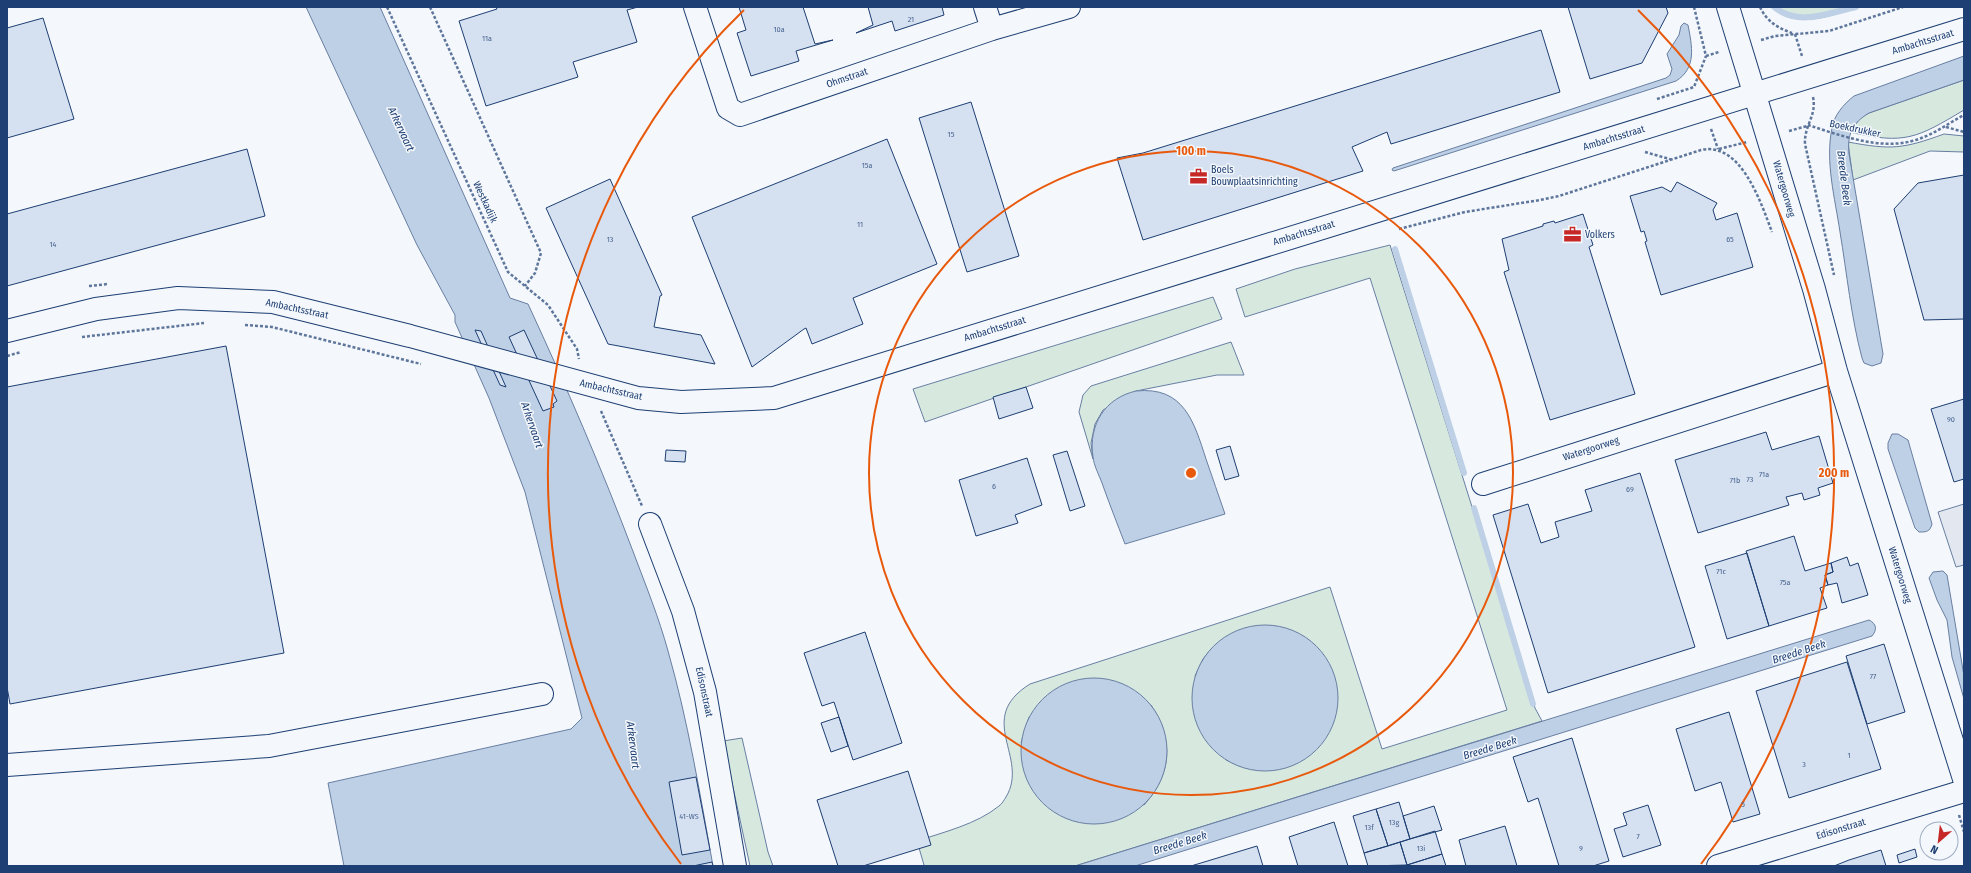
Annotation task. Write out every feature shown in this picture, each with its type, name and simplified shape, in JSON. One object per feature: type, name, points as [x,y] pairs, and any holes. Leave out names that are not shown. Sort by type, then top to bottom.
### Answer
[{"type":"street","name":"Ohmstraat","points":[[694,7],[728,108],[740,115],[992,29],[1069,7]]},
{"type":"street","points":[[985,7],[992,29]]},
{"type":"street","name":"Watergoorweg","points":[[1728,7],[1756,94],[1814,290],[1836,371],[1964,780]]},
{"type":"street","name":"Ambachtsstraat","points":[[7,331],[96,309],[178,298],[266,301],[465,351],[567,380],[638,398],[681,402],[774,398],[1964,29]]},
{"type":"street","name":"Watergoorweg","points":[[1483,484],[1836,371]]},
{"type":"street","name":"Edisonstraat","points":[[650,524],[683,611],[702,678],[735,866]]},
{"type":"street","points":[[7,765],[269,746],[542,694]]},
{"type":"street","name":"Edisonstraat","points":[[1718,866],[1964,791]]},
{"type":"path","name":"Westkadijk","points":[[387,7],[508,272],[548,306],[576,349],[581,366],[650,524]]},
{"type":"path","points":[[430,7],[541,253],[535,273],[525,286]]},
{"type":"path","points":[[1652,101],[1694,87],[1706,56],[1694,7]]},
{"type":"path","points":[[1760,7],[1763,14],[1772,24],[1795,34],[1829,31],[1903,7]]},
{"type":"path","name":"Boekdrukker","points":[[1832,260],[1805,144],[1808,126],[1864,141],[1887,143],[1907,142],[1945,127],[1964,115]]},
{"type":"path","points":[[1945,127],[1964,132]]},
{"type":"path","points":[[1673,160],[1709,148],[1718,149]]},
{"type":"path","points":[[79,337],[212,322]]},
{"type":"path","points":[[242,324],[272,327],[428,365]]},
{"type":"path","points":[[7,356],[28,350]]},
{"type":"shaded area","points":[[1775,7],[1857,7],[1826,17],[1804,19],[1793,18],[1784,14]]},
{"type":"shaded area","points":[[1964,80],[1964,110],[1922,133],[1898,138],[1884,138],[1850,132],[1860,118],[1869,113]]},
{"type":"shaded area","points":[[1944,134],[1964,136],[1964,152],[1930,151],[1853,180],[1848,142],[1875,146],[1897,147],[1918,143]]},
{"type":"shaded area","points":[[1390,245],[1535,708],[1542,721],[1075,866],[922,866],[924,865],[917,841],[971,823],[1000,805],[1006,797],[1012,782],[1012,767],[1004,725],[1006,711],[1014,697],[1030,684],[1330,587],[1382,749],[1507,710],[1370,278],[1245,317],[1236,289],[1295,269]],"holes":[[[1212,648],[1324,740],[1302,759],[1291,765],[1279,768],[1266,770],[1253,769],[1240,766],[1226,760],[1195,676],[1203,659]],[[1151,705],[1164,731],[1167,756],[1165,769],[1160,781],[1144,805],[1021,743],[1029,717]]]},
{"type":"shaded area","points":[[1213,297],[1222,319],[925,422],[913,389]]},
{"type":"shaded area","points":[[1231,342],[1244,375],[1217,375],[1136,391],[1103,410],[1095,424],[1091,443],[1093,459],[1079,412],[1083,395],[1091,386]]},
{"type":"shaded area","points":[[1964,504],[1964,565],[1956,567],[1938,512]]},
{"type":"shaded area","points":[[742,738],[768,852],[773,866],[750,866],[723,741]]},
{"type":"water","name":"Arkervaart","points":[[306,7],[380,7],[510,298],[528,304],[596,459],[622,522],[661,626],[688,731],[713,866],[344,866],[328,783],[571,729],[582,718],[525,492],[489,398],[455,322],[455,315],[417,245]]},
{"type":"water","points":[[1684,23],[1688,25],[1691,41],[1691,56],[1687,70],[1683,76],[1676,81],[1394,171],[1392,170],[1393,168],[1666,78],[1670,75],[1672,69],[1667,54],[1679,35],[1681,26]]},
{"type":"water","name":"Breede Beek","points":[[1964,56],[1964,80],[1869,113],[1858,121],[1850,135],[1849,154],[1883,354],[1881,363],[1872,366],[1864,363],[1855,327],[1833,193],[1830,167],[1830,141],[1833,123],[1840,110],[1854,96]]},
{"type":"water","points":[[1136,391],[1152,391],[1166,394],[1184,409],[1197,432],[1225,514],[1125,544],[1095,467],[1092,445],[1096,424],[1107,407],[1125,395]]},
{"type":"water","points":[[1892,434],[1898,434],[1908,440],[1932,524],[1930,529],[1927,531],[1919,532],[1915,528],[1888,449],[1888,443]]},
{"type":"water","points":[[1943,571],[1947,575],[1964,676],[1964,699],[1952,657],[1947,620],[1937,600],[1929,578],[1933,572]]},
{"type":"water","name":"Breede Beek","points":[[1869,620],[1875,625],[1875,632],[1872,636],[1135,866],[1075,866]]},
{"type":"water","points":[[1265,625],[1293,631],[1311,642],[1321,652],[1332,670],[1338,698],[1332,726],[1321,744],[1311,754],[1293,765],[1265,771],[1237,765],[1219,754],[1209,744],[1198,726],[1192,698],[1198,670],[1209,652],[1219,642],[1237,631]]},
{"type":"water","points":[[1087,678],[1101,678],[1129,686],[1146,699],[1159,716],[1162,723],[1166,737],[1166,765],[1162,779],[1155,792],[1146,803],[1129,816],[1122,819],[1101,824],[1087,824],[1059,816],[1042,803],[1037,797],[1026,779],[1021,758],[1021,744],[1029,716],[1042,699],[1048,694],[1066,683]]},
{"type":"building","points":[[496,7],[638,7],[627,10],[637,42],[573,62],[578,77],[486,106],[459,21],[497,9]]},
{"type":"building","points":[[739,7],[803,7],[815,44],[833,40],[796,51],[799,61],[751,76],[737,33],[746,30]]},
{"type":"building","points":[[868,7],[942,7],[944,15],[895,31],[892,21],[856,33],[873,25]]},
{"type":"building","points":[[1568,7],[1666,7],[1668,13],[1642,63],[1590,79]]},
{"type":"building","points":[[43,18],[74,119],[7,138],[7,28]]},
{"type":"building","points":[[1541,30],[1560,92],[1391,144],[1387,132],[1352,147],[1363,171],[1143,240],[1117,158],[1143,153]]},
{"type":"building","points":[[971,102],[1019,256],[967,272],[919,118]]},
{"type":"building","points":[[887,139],[937,264],[853,298],[863,324],[812,344],[806,328],[752,367],[692,217]]},
{"type":"building","points":[[247,149],[265,216],[7,286],[7,214]]},
{"type":"building","points":[[1964,175],[1964,319],[1924,320],[1894,209],[1918,183]]},
{"type":"building","points":[[610,179],[662,295],[660,296],[654,327],[701,335],[715,364],[608,344],[546,208]]},
{"type":"building","points":[[1677,182],[1717,203],[1713,210],[1716,220],[1737,213],[1753,267],[1661,295],[1645,242],[1647,241],[1644,231],[1641,232],[1630,196],[1662,187],[1671,192]]},
{"type":"building","points":[[1583,214],[1593,245],[1589,247],[1635,394],[1550,420],[1504,272],[1509,270],[1502,239],[1543,226],[1543,224],[1554,221],[1555,223]]},
{"type":"building","points":[[475,330],[481,331],[506,387],[500,385]]},
{"type":"building","points":[[524,330],[557,401],[553,404],[554,407],[543,411],[509,337]]},
{"type":"building","points":[[226,346],[284,653],[10,704],[7,687],[7,387]]},
{"type":"building","points":[[1026,387],[1033,408],[999,419],[993,397]]},
{"type":"building","points":[[1964,399],[1964,479],[1954,482],[1931,409]]},
{"type":"building","points":[[1766,432],[1772,450],[1819,436],[1833,483],[1818,488],[1820,495],[1804,500],[1802,493],[1786,497],[1789,505],[1698,533],[1675,460]]},
{"type":"building","points":[[1230,446],[1239,476],[1225,480],[1216,450]]},
{"type":"building","points":[[666,450],[686,451],[685,462],[665,461]]},
{"type":"building","points":[[1067,451],[1085,506],[1070,511],[1053,455]]},
{"type":"building","points":[[1027,458],[1042,505],[1015,515],[1018,523],[976,536],[959,480]]},
{"type":"building","points":[[1640,473],[1695,647],[1548,693],[1493,515],[1528,504],[1541,543],[1559,537],[1555,522],[1592,511],[1585,490]]},
{"type":"building","points":[[1794,536],[1805,571],[1831,563],[1833,572],[1825,575],[1828,585],[1820,588],[1827,608],[1769,626],[1746,551]]},
{"type":"building","points":[[1747,553],[1769,626],[1727,639],[1705,566]]},
{"type":"building","points":[[1847,557],[1850,566],[1858,563],[1868,595],[1842,603],[1837,583],[1828,585],[1825,575],[1833,572],[1831,563]]},
{"type":"building","points":[[865,632],[902,743],[853,760],[834,702],[822,706],[804,653]]},
{"type":"building","points":[[1884,644],[1905,712],[1867,724],[1846,656]]},
{"type":"building","points":[[1847,662],[1881,769],[1789,798],[1756,691]]},
{"type":"building","points":[[1729,712],[1760,814],[1733,822],[1721,782],[1695,791],[1676,729]]},
{"type":"building","points":[[839,717],[848,746],[831,752],[821,723]]},
{"type":"building","points":[[1572,738],[1609,861],[1593,866],[1559,866],[1538,798],[1528,802],[1513,757]]},
{"type":"building","points":[[908,771],[931,845],[863,866],[838,866],[817,800]]},
{"type":"building","points":[[696,777],[710,850],[682,855],[669,782]]},
{"type":"building","points":[[1399,802],[1410,839],[1388,846],[1376,809]]},
{"type":"building","points":[[1648,805],[1661,845],[1623,857],[1614,829],[1627,825],[1623,813]]},
{"type":"building","points":[[1434,806],[1442,830],[1410,839],[1403,816]]},
{"type":"building","points":[[1376,809],[1388,846],[1364,853],[1353,816]]},
{"type":"building","points":[[1334,822],[1348,866],[1298,866],[1289,837]]},
{"type":"building","points":[[1505,826],[1517,866],[1466,866],[1459,840]]},
{"type":"building","points":[[1435,831],[1442,854],[1407,865],[1400,842]]},
{"type":"building","points":[[1400,842],[1407,865],[1368,866],[1364,853]]},
{"type":"building","points":[[1257,846],[1263,866],[1191,866]]},
{"type":"building","points":[[1915,849],[1917,857],[1899,863],[1897,855]]},
{"type":"building","points":[[1881,850],[1886,866],[1834,866],[1849,860]]},
{"type":"building","points":[[1442,854],[1446,866],[1407,866],[1407,865]]},
{"type":"building","points":[[712,862],[713,866],[693,866]]},
{"type":"waterway","points":[[1774,7],[1784,13],[1804,17],[1814,17],[1856,7]]},
{"type":"waterway","points":[[1395,249],[1464,473]]},
{"type":"waterway","points":[[1474,508],[1533,704]]},
{"type":"place","name":"Boels Bouwplaatsinrichting","points":[[1198,176]]},
{"type":"place","name":"Volkers","points":[[1572,235]]}]
